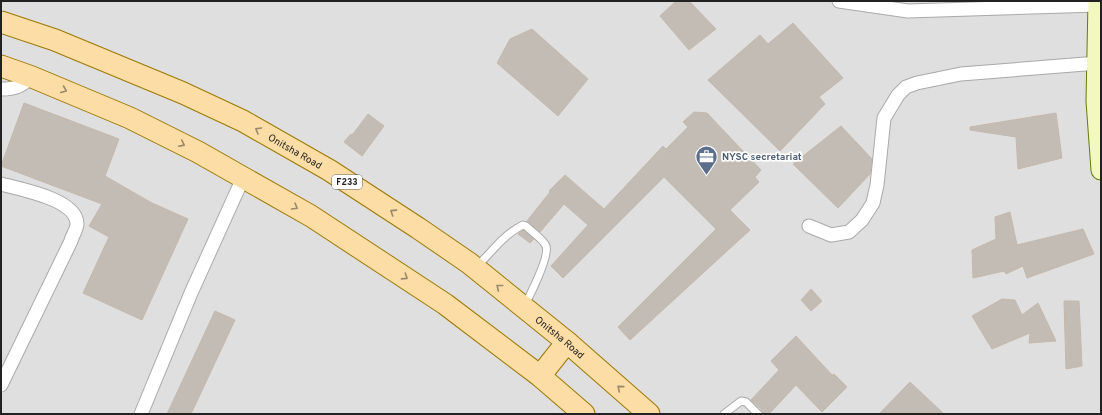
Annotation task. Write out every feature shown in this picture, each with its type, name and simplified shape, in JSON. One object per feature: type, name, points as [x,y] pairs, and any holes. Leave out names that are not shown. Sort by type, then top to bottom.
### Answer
[{"type":"main road","points":[[1098,3],[1098,63],[1096,101],[1101,170]]},
{"type":"main road","name":"Onitsha Road","points":[[1,22],[55,40],[183,93],[243,121],[329,170],[418,228],[475,268],[567,342],[649,414]]},
{"type":"main road","points":[[1,66],[32,77],[130,118],[198,152],[311,216],[446,304],[540,376],[584,414]]},
{"type":"main road","points":[[540,376],[567,342]]},
{"type":"street","points":[[839,1],[908,11],[1098,3]]},
{"type":"street","points":[[809,226],[831,235],[849,232],[862,220],[873,203],[877,185],[884,118],[898,95],[906,87],[917,83],[961,74],[1098,63]]},
{"type":"street","points":[[1,89],[10,89],[21,86],[32,77]]},
{"type":"street","points":[[141,414],[191,293],[243,178]]},
{"type":"street","points":[[1,184],[62,203],[74,213],[77,224],[71,242],[1,385]]},
{"type":"lane","points":[[475,268],[518,227],[523,225],[526,226],[544,244],[546,249],[542,268],[524,307]]},
{"type":"lane","points":[[724,414],[741,401],[746,402],[758,414]]},
{"type":"shaded area","points":[[1,1],[1101,1],[1101,414],[1,414]]},
{"type":"building","points":[[676,1],[689,1],[716,29],[689,50],[660,16]]},
{"type":"building","points":[[793,23],[843,78],[819,97],[825,104],[780,151],[708,80],[760,35],[768,44]]},
{"type":"building","points":[[532,29],[588,79],[558,116],[497,63],[510,39]]},
{"type":"building","points":[[24,103],[119,139],[105,176],[152,203],[188,219],[142,320],[83,293],[109,237],[89,226],[102,204],[1,166]]},
{"type":"building","points":[[694,112],[707,113],[761,170],[755,177],[759,182],[730,210],[750,230],[630,340],[618,327],[716,229],[664,177],[563,278],[551,266],[588,225],[564,204],[540,232],[527,221],[550,192],[549,191],[565,175],[604,209],[663,146],[666,149],[688,127],[683,122]]},
{"type":"building","points":[[1056,113],[1062,158],[1018,169],[1016,137],[970,130],[970,127]]},
{"type":"building","points":[[368,114],[384,126],[362,156],[344,142],[350,135],[353,134]]},
{"type":"building","points":[[841,126],[872,159],[870,174],[838,208],[793,164]]},
{"type":"building","points":[[1010,212],[1017,245],[1083,229],[1094,254],[1027,278],[1023,266],[1006,274],[1004,271],[973,278],[972,250],[996,239],[995,217]]},
{"type":"building","points":[[523,230],[534,239],[530,243],[518,234]]},
{"type":"building","points":[[811,289],[822,301],[811,311],[801,300]]},
{"type":"building","points":[[1002,299],[1015,300],[1022,315],[1038,303],[1056,341],[1029,343],[1030,333],[992,349],[972,316]]},
{"type":"building","points":[[1064,301],[1079,301],[1082,366],[1066,369]]},
{"type":"building","points":[[215,311],[235,320],[191,414],[167,414]]},
{"type":"building","points":[[796,336],[832,375],[834,374],[847,387],[822,412],[796,385],[769,414],[763,414],[762,410],[751,400],[779,370],[771,361]]},
{"type":"building","points":[[910,382],[944,414],[879,414]]},
{"type":"place","name":"NYSC secretariat","points":[[707,176]]}]
